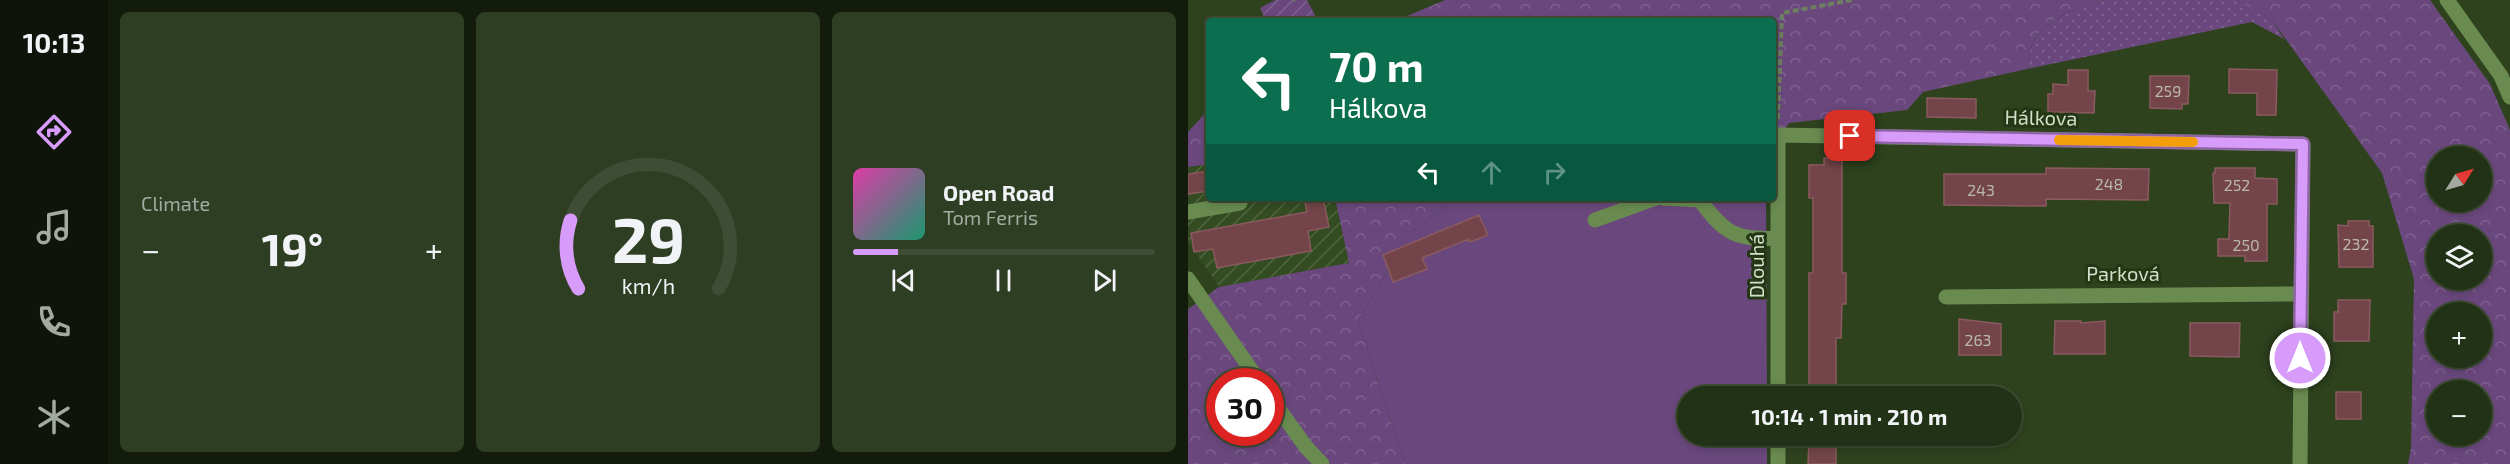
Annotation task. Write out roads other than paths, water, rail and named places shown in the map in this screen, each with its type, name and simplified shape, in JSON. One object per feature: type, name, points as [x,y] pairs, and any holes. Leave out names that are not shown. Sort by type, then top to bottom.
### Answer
[{"type":"street","points":[[2447,0],[2501,75],[2510,97]]},
{"type":"street","name":"Hálkova","points":[[1778,135],[2303,144],[2300,294]]},
{"type":"street","name":"Dlouhá","points":[[1778,135],[1778,386]]},
{"type":"street","points":[[1595,220],[1648,201]]},
{"type":"street","points":[[1701,201],[1718,225],[1751,240],[1778,238]]},
{"type":"street","points":[[1188,212],[1240,203]]},
{"type":"street","points":[[1188,279],[1250,368]]},
{"type":"street","points":[[2300,294],[2300,464]]},
{"type":"street","name":"Parková","points":[[1946,297],[2300,294]]},
{"type":"street","points":[[1284,416],[1306,447],[1322,464]]},
{"type":"street","points":[[1778,446],[1778,464]]}]
